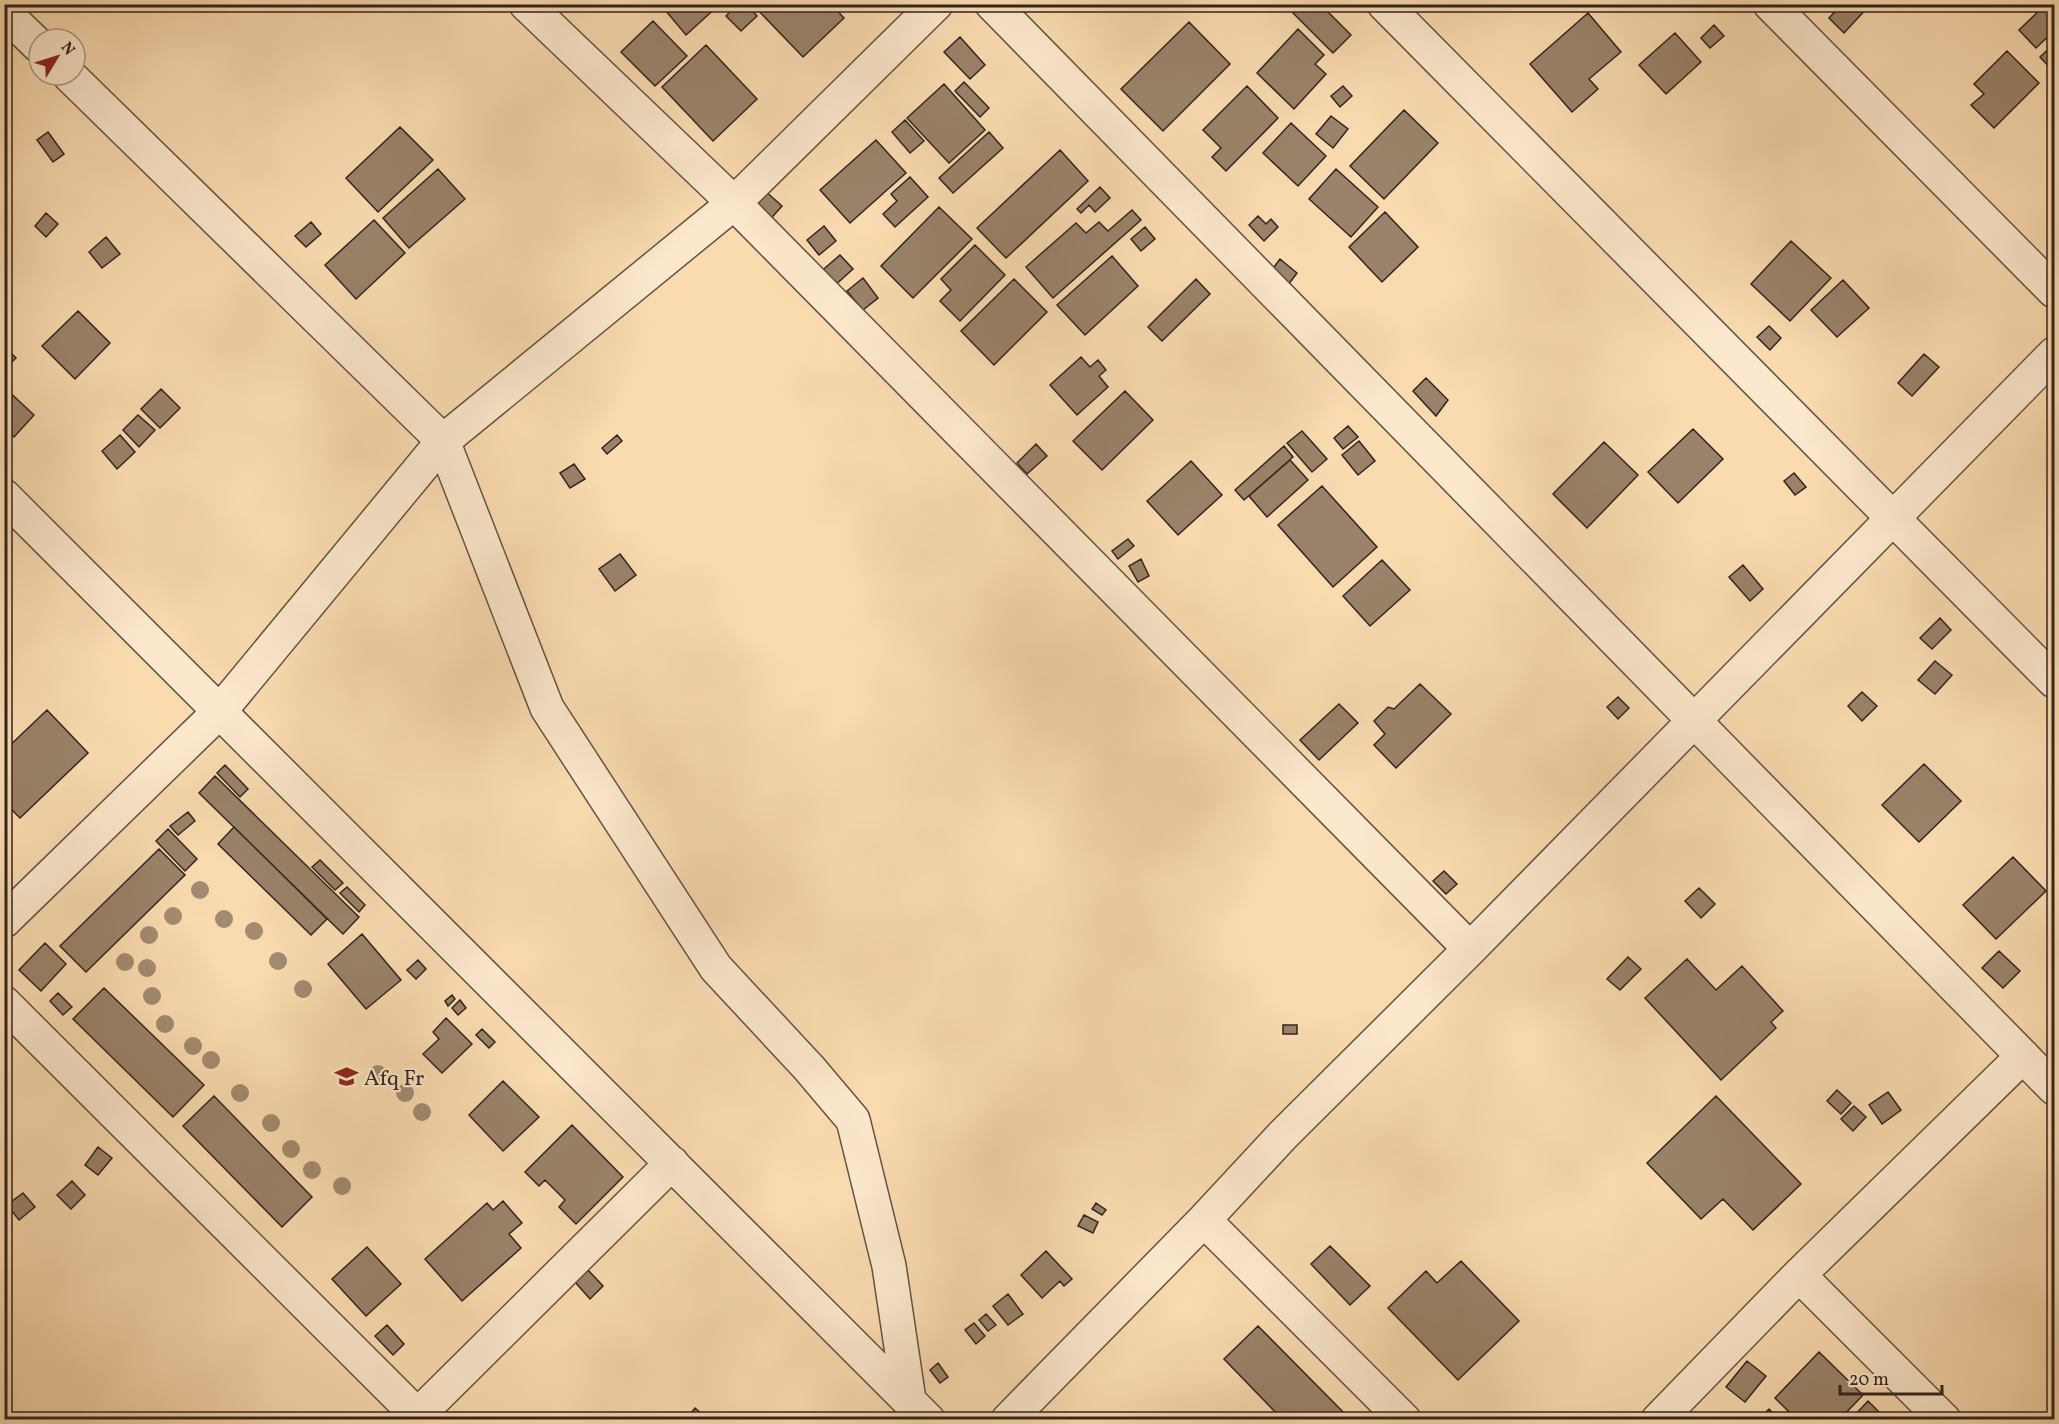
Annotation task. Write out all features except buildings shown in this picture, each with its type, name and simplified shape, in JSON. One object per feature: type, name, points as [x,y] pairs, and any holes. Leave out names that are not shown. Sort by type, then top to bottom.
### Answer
[{"type":"street","points":[[526,4],[734,203],[1470,949]]},
{"type":"street","points":[[4,921],[220,711],[443,441],[734,203],[936,4]]},
{"type":"street","points":[[992,4],[2055,1088]]},
{"type":"street","points":[[1384,4],[2055,681]]},
{"type":"street","points":[[1770,4],[2055,291]]},
{"type":"street","points":[[4,12],[27,34]]},
{"type":"street","points":[[81,87],[443,441],[547,708],[716,968],[810,1068],[853,1120],[889,1266],[919,1410]]},
{"type":"street","points":[[1008,1419],[1204,1220],[1283,1135],[1470,949],[2055,354]]},
{"type":"street","points":[[4,496],[919,1410]]},
{"type":"street","points":[[4,1003],[415,1417],[672,1163]]},
{"type":"street","points":[[1658,1419],[1800,1275],[2023,1056]]},
{"type":"street","points":[[1204,1220],[1404,1419]]},
{"type":"street","points":[[1800,1275],[1944,1419]]},
{"type":"place","name":"Afq Fr","points":[[346,1077]]}]
